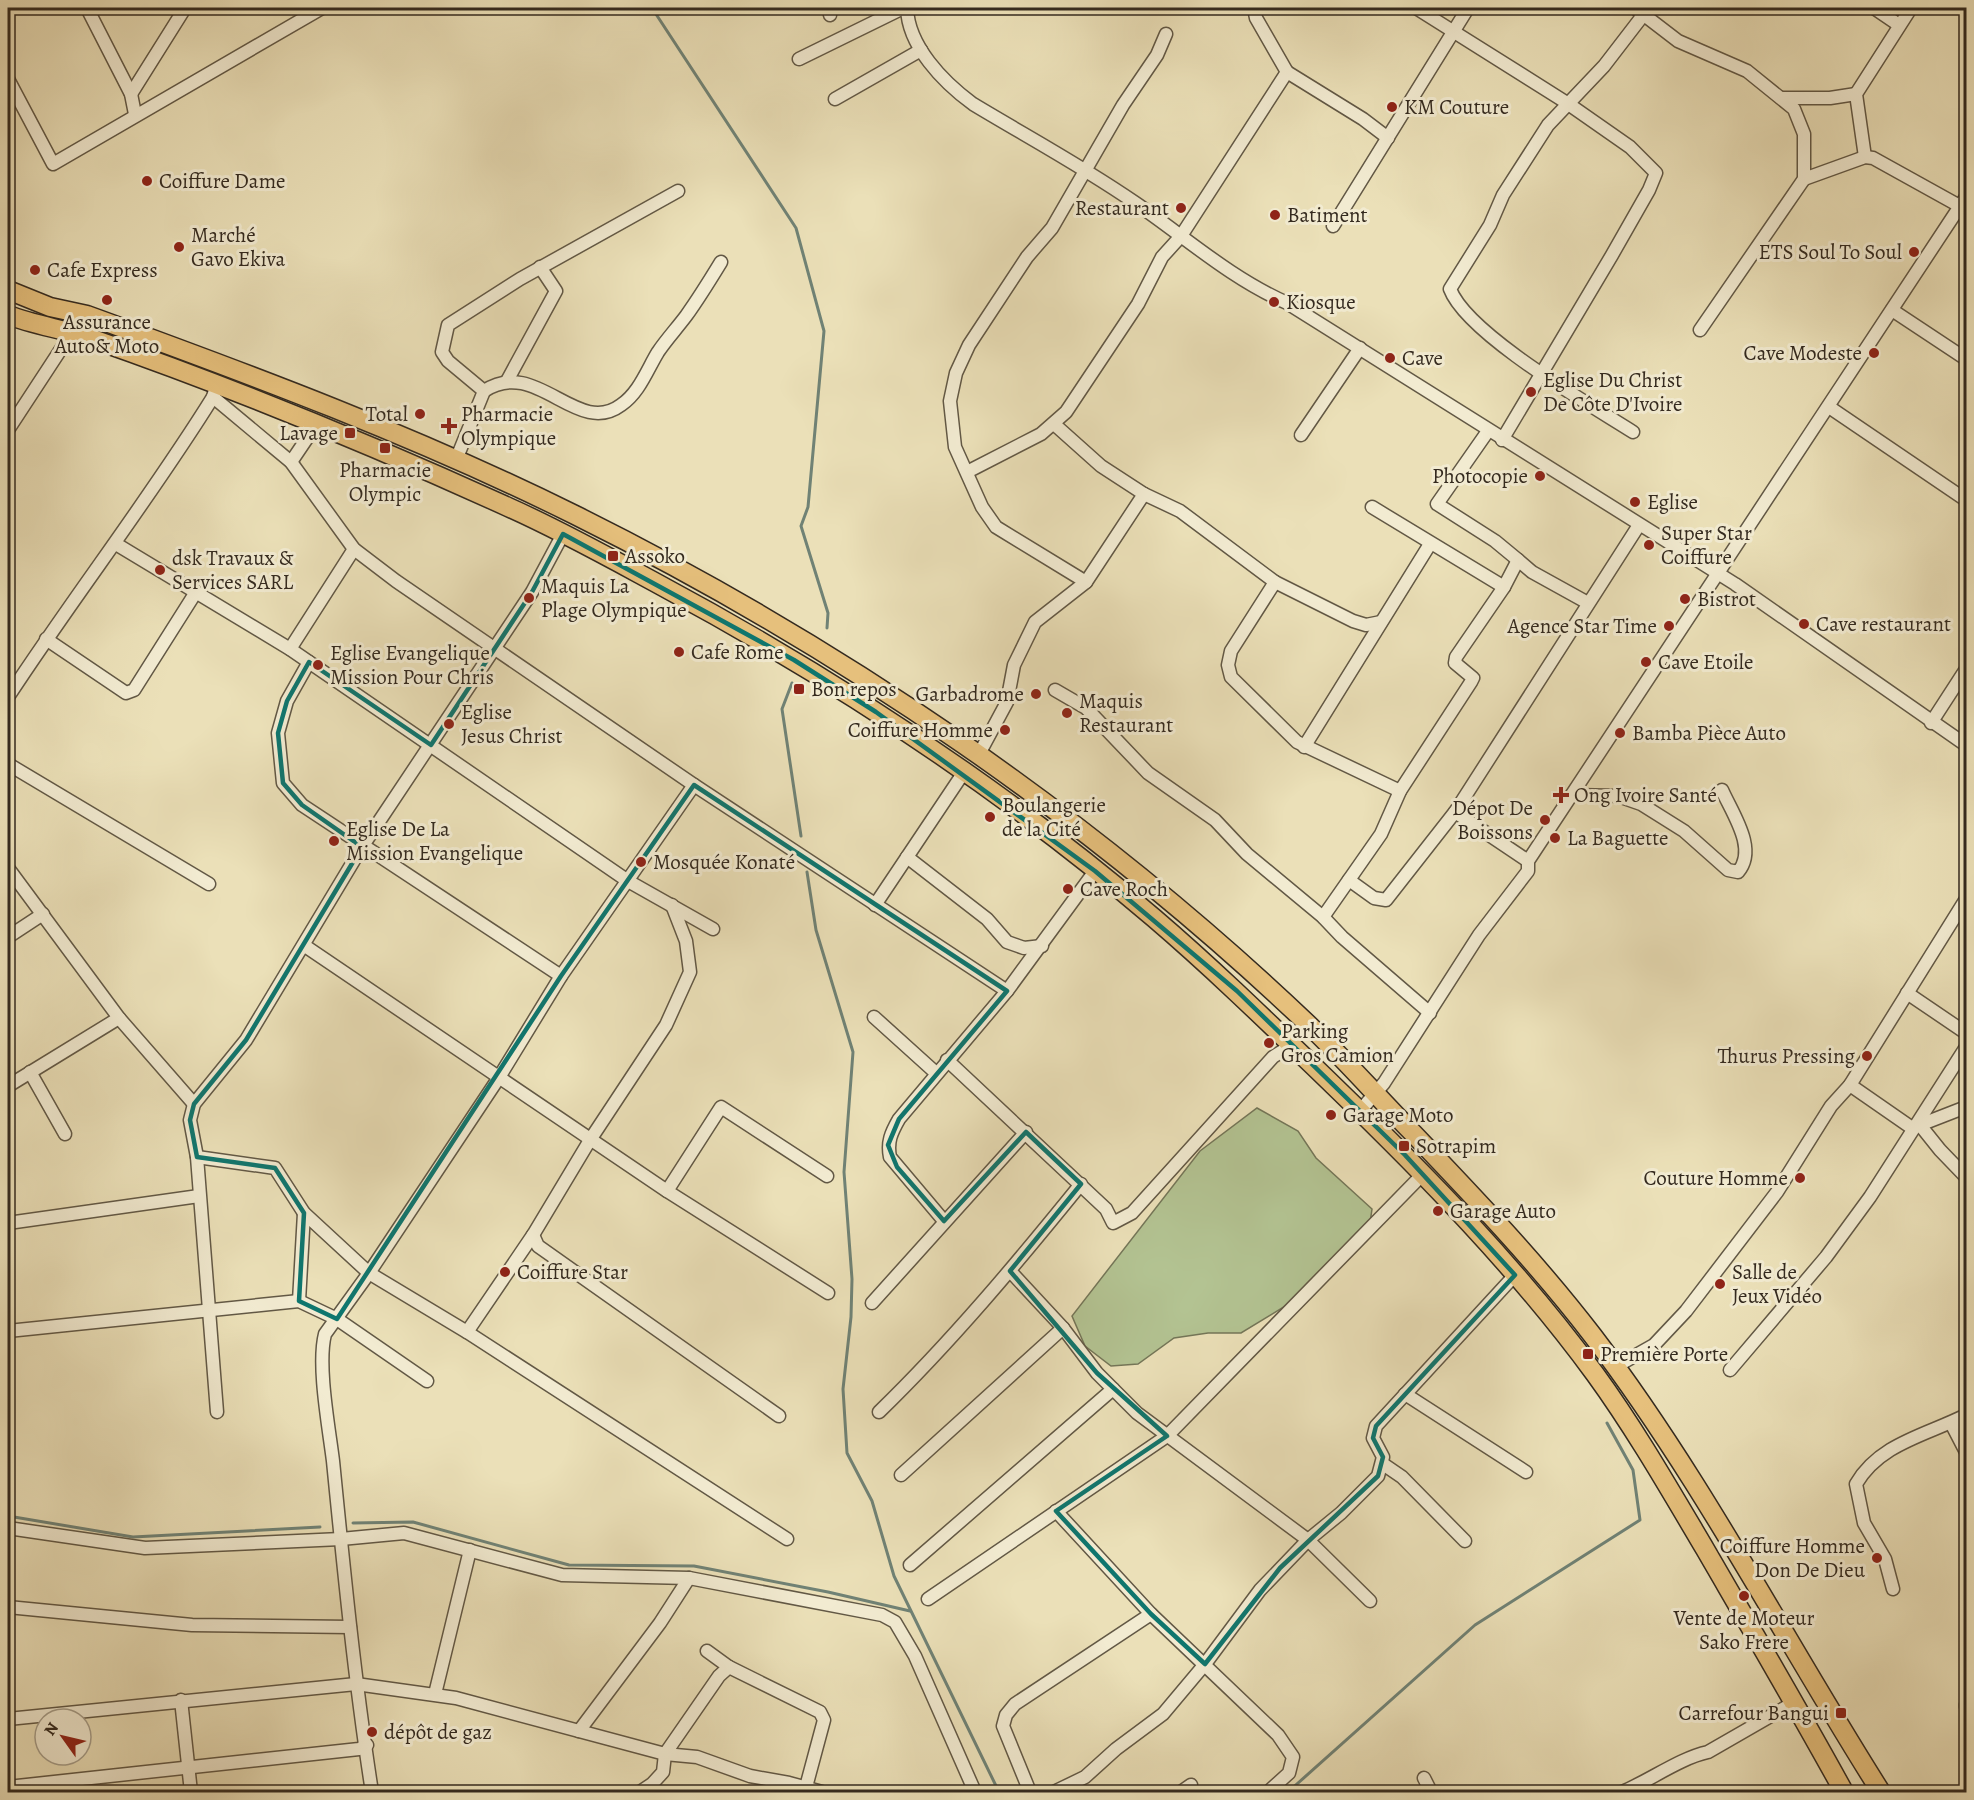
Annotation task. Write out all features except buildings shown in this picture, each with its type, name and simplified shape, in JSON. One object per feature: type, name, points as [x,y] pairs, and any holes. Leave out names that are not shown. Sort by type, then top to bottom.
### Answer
[{"type":"main road","points":[[8,277],[57,298],[87,315],[315,402],[456,460],[573,514],[699,580],[871,682],[978,756],[1104,848],[1200,928],[1314,1030],[1513,1237],[1547,1277],[1615,1367],[1765,1599],[1881,1792]]},
{"type":"main road","points":[[8,290],[50,307],[87,315]]},
{"type":"main road","points":[[8,304],[215,392],[316,425],[509,507],[563,534],[794,660],[964,772],[1095,871],[1212,969],[1292,1045],[1423,1174],[1515,1275],[1603,1386],[1660,1474],[1795,1702],[1844,1792]]},
{"type":"main road","points":[[8,315],[79,334]]},
{"type":"street","points":[[87,8],[108,44],[131,94],[135,114]]},
{"type":"street","points":[[131,94],[185,8]]},
{"type":"street","points":[[8,79],[53,164],[135,114],[322,8]]},
{"type":"street","points":[[799,59],[905,8],[909,24],[921,50],[958,93],[1086,171],[1243,280],[1287,303],[1360,348],[1766,605],[1966,746]]},
{"type":"street","points":[[1254,8],[1256,18],[1287,72],[1363,119],[1388,138]]},
{"type":"street","points":[[1416,8],[1567,103],[1630,147],[1656,173],[1649,190],[1502,440]]},
{"type":"street","points":[[1333,225],[1468,8]]},
{"type":"street","points":[[1874,8],[1899,25]]},
{"type":"street","points":[[1865,157],[1856,94],[1911,8]]},
{"type":"street","points":[[1633,432],[1542,373],[1474,322],[1454,298],[1450,289],[1490,225],[1503,195],[1548,125],[1604,66],[1640,11],[1678,41],[1747,71],[1794,109],[1804,134],[1804,179],[1700,330]]},
{"type":"street","points":[[1086,582],[996,527],[982,507],[955,447],[950,400],[956,373],[969,345],[1027,256],[1052,228],[1123,105],[1158,55],[1166,34]]},
{"type":"street","points":[[835,99],[921,50]]},
{"type":"street","points":[[967,472],[1041,434],[1054,424],[1081,393],[1138,304],[1162,257],[1181,236],[1287,72]]},
{"type":"street","points":[[1781,98],[1830,98],[1856,94]]},
{"type":"street","points":[[1360,1111],[1376,1094],[1479,935],[1528,871],[1528,861],[1964,204],[1873,158],[1865,157],[1804,179]]},
{"type":"street","points":[[484,391],[448,361],[442,352],[447,328],[540,267],[678,191]]},
{"type":"street","points":[[456,460],[484,391],[507,381],[528,384],[589,412],[608,412],[622,405],[637,388],[658,351],[722,262]]},
{"type":"street","points":[[507,381],[556,291],[540,267]]},
{"type":"street","points":[[1892,310],[1966,359]]},
{"type":"street","points":[[8,430],[63,346],[79,334]]},
{"type":"street","points":[[1301,435],[1360,348]]},
{"type":"street","points":[[8,697],[46,639],[116,544],[215,392],[291,462],[354,549],[396,581],[694,785],[1006,991]]},
{"type":"street","points":[[1829,406],[1966,500]]},
{"type":"street","points":[[1054,424],[1101,466],[1144,494],[1180,511],[1275,582],[1353,621],[1366,625],[1381,622]]},
{"type":"street","points":[[291,462],[316,425]]},
{"type":"street","points":[[1488,430],[1437,504],[1495,542],[1532,572],[1588,603]]},
{"type":"street","points":[[978,756],[1007,702],[1014,665],[1035,622],[1086,582],[1144,494]]},
{"type":"street","points":[[1372,507],[1504,587]]},
{"type":"street","points":[[1349,880],[1374,898],[1386,900],[1455,812],[1639,525]]},
{"type":"street","points":[[217,1412],[207,1309],[197,1157],[190,1120],[194,1104],[246,1040],[362,847],[532,591],[563,534]]},
{"type":"street","points":[[116,544],[309,662],[628,881],[713,929]]},
{"type":"street","points":[[1304,747],[1430,544]]},
{"type":"street","points":[[290,650],[354,549]]},
{"type":"street","points":[[1323,916],[1381,834],[1401,791],[1472,682],[1473,678],[1455,663],[1456,657],[1504,587],[1518,560]]},
{"type":"street","points":[[1275,582],[1231,651],[1228,671],[1231,677],[1304,747],[1401,791]]},
{"type":"street","points":[[46,639],[126,693],[134,690],[196,592]]},
{"type":"street","points":[[309,662],[287,701],[278,733],[284,783],[302,805],[362,847],[561,976]]},
{"type":"street","points":[[1931,723],[1966,669]]},
{"type":"street","points":[[1055,690],[1086,708],[1148,773],[1215,820],[1247,854],[1323,916],[1342,937],[1430,1013]]},
{"type":"street","points":[[8,764],[209,884]]},
{"type":"street","points":[[875,905],[964,772]]},
{"type":"street","points":[[372,1792],[350,1627],[322,1345],[325,1334],[369,1273],[498,1079],[561,976],[694,785]]},
{"type":"street","points":[[1572,795],[1618,796],[1635,801],[1684,831],[1728,870],[1738,872],[1745,863],[1746,845],[1722,790]]},
{"type":"street","points":[[1455,812],[1528,861]]},
{"type":"street","points":[[907,857],[987,919],[1007,942],[1024,948],[1042,946]]},
{"type":"street","points":[[8,868],[119,1018],[194,1104]]},
{"type":"street","points":[[944,1221],[890,1157],[888,1145],[899,1119],[1042,946],[1095,871]]},
{"type":"street","points":[[1615,1367],[1654,1345],[1686,1311],[1777,1192],[1831,1106],[1850,1085],[1966,899]]},
{"type":"street","points":[[467,1332],[533,1235],[590,1140],[666,1025],[690,972],[686,941],[672,905]]},
{"type":"street","points":[[8,937],[43,914]]},
{"type":"street","points":[[304,946],[667,1191],[828,1293]]},
{"type":"street","points":[[1907,993],[1966,1033]]},
{"type":"street","points":[[874,1017],[936,1073]]},
{"type":"street","points":[[8,1086],[119,1018]]},
{"type":"street","points":[[948,1060],[1107,1209],[1113,1223],[1132,1213],[1273,1058],[1292,1045]]},
{"type":"street","points":[[1730,1371],[1826,1257],[1870,1197],[1966,1047]]},
{"type":"street","points":[[30,1072],[65,1134]]},
{"type":"street","points":[[1850,1085],[1916,1126],[1966,1177]]},
{"type":"street","points":[[667,1191],[721,1107],[827,1176]]},
{"type":"street","points":[[1916,1126],[1966,1107]]},
{"type":"street","points":[[872,1303],[1026,1132]]},
{"type":"street","points":[[197,1157],[275,1168],[304,1214],[369,1273],[467,1332],[787,1539]]},
{"type":"street","points":[[928,1599],[1167,1436],[1423,1174]]},
{"type":"street","points":[[879,1412],[916,1376],[1010,1271],[1081,1184]]},
{"type":"street","points":[[8,1223],[199,1196]]},
{"type":"street","points":[[299,1301],[304,1214]]},
{"type":"street","points":[[533,1235],[538,1246],[779,1416]]},
{"type":"street","points":[[1010,1271],[1063,1329],[1090,1366],[1137,1413],[1202,1459],[1308,1540],[1370,1601]]},
{"type":"street","points":[[1054,1792],[1085,1777],[1116,1749],[1151,1725],[1205,1664],[1260,1590],[1308,1540],[1341,1513],[1378,1476],[1383,1457],[1373,1438],[1373,1432],[1515,1275]]},
{"type":"street","points":[[8,1331],[299,1301],[337,1319],[426,1382]]},
{"type":"street","points":[[900,1475],[1063,1329]]},
{"type":"street","points":[[910,1565],[1113,1389]]},
{"type":"street","points":[[1405,1394],[1526,1472]]},
{"type":"street","points":[[1893,1589],[1885,1559],[1864,1523],[1856,1484],[1865,1469],[1904,1441],[1966,1415]]},
{"type":"street","points":[[1951,1423],[1966,1452]]},
{"type":"street","points":[[1383,1464],[1402,1477],[1465,1541]]},
{"type":"street","points":[[1056,1511],[1151,1614],[1278,1735],[1293,1756],[1289,1773],[1268,1792]]},
{"type":"street","points":[[8,1528],[145,1548],[341,1539],[404,1533],[562,1575],[689,1578],[882,1615],[895,1622],[915,1656],[975,1792]]},
{"type":"street","points":[[435,1694],[470,1550]]},
{"type":"street","points":[[579,1731],[660,1623],[689,1578]]},
{"type":"street","points":[[8,1607],[140,1622],[350,1627]]},
{"type":"street","points":[[1030,1792],[1003,1726],[1006,1715],[1015,1704],[1151,1614]]},
{"type":"street","points":[[707,1651],[729,1666],[820,1712],[824,1720],[806,1787]]},
{"type":"street","points":[[640,1792],[652,1784],[663,1772],[665,1754],[719,1676],[729,1666]]},
{"type":"street","points":[[8,1716],[356,1684],[435,1694],[665,1754],[697,1757],[750,1776],[822,1792]]},
{"type":"street","points":[[181,1700],[191,1792]]},
{"type":"street","points":[[1622,1792],[1651,1780],[1693,1756],[1708,1752],[1795,1702]]},
{"type":"street","points":[[8,1787],[189,1769],[359,1749],[367,1745]]},
{"type":"street","points":[[1424,1778],[1431,1792]]},
{"type":"highlighted area","points":[[563,534],[794,660],[876,712],[1095,871],[1237,991],[1405,1155],[1492,1249],[1515,1275],[1376,1426],[1373,1438],[1383,1457],[1378,1476],[1280,1568],[1205,1664],[1151,1614],[1056,1511],[1167,1436],[1097,1373],[1010,1271],[1081,1184],[1026,1132],[944,1221],[897,1167],[888,1145],[899,1119],[1007,991],[694,785],[561,976],[337,1319],[299,1301],[304,1213],[275,1168],[197,1157],[190,1120],[194,1104],[246,1040],[362,847],[302,805],[283,783],[278,733],[287,701],[309,662],[431,745],[532,592]]},
{"type":"green space","points":[[1257,1108],[1298,1131],[1316,1158],[1372,1209],[1369,1230],[1292,1302],[1241,1333],[1208,1333],[1174,1338],[1138,1364],[1111,1366],[1085,1346],[1072,1316],[1200,1151]]},
{"type":"waterway","points":[[652,8],[796,228],[824,331],[808,507],[801,526],[828,613],[827,628]]},
{"type":"waterway","points":[[792,683],[782,709],[801,836]]},
{"type":"waterway","points":[[807,872],[816,930],[853,1052],[844,1172],[852,1279],[851,1317],[843,1389],[847,1453],[872,1501],[894,1576],[999,1792]]},
{"type":"waterway","points":[[1288,1792],[1475,1625],[1640,1520],[1633,1470],[1607,1423]]},
{"type":"waterway","points":[[8,1516],[133,1537],[320,1527]]},
{"type":"waterway","points":[[353,1523],[413,1522],[569,1565],[694,1566],[828,1592],[910,1611]]},
{"type":"place","name":"KM Couture","points":[[1392,107]]},
{"type":"place","name":"Coiffure Dame","points":[[147,181]]},
{"type":"place","name":"Restaurant","points":[[1181,208]]},
{"type":"place","name":"Batiment","points":[[1275,215]]},
{"type":"place","name":"Marché Gavo Ekiva","points":[[179,247]]},
{"type":"place","name":"ETS Soul To Soul","points":[[1914,252]]},
{"type":"place","name":"Cafe Express","points":[[35,270]]},
{"type":"place","name":"Assurance Auto& Moto","points":[[107,300]]},
{"type":"place","name":"Kiosque","points":[[1274,302]]},
{"type":"place","name":"Cave Modeste","points":[[1874,353]]},
{"type":"place","name":"Cave","points":[[1390,358]]},
{"type":"place","name":"Eglise Du Christ De Côte D'Ivoire","points":[[1531,392]]},
{"type":"place","name":"Total","points":[[420,414]]},
{"type":"place","name":"Pharmacie Olympique","points":[[449,426]]},
{"type":"place","name":"Lavage","points":[[350,433]]},
{"type":"place","name":"Pharmacie Olympic","points":[[385,448]]},
{"type":"place","name":"Photocopie","points":[[1540,476]]},
{"type":"place","name":"Eglise","points":[[1635,502]]},
{"type":"place","name":"Super Star Coiffure","points":[[1649,545]]},
{"type":"place","name":"Assoko","points":[[613,556]]},
{"type":"place","name":"dsk Travaux & Services SARL","points":[[160,570]]},
{"type":"place","name":"Maquis La Plage Olympique","points":[[529,598]]},
{"type":"place","name":"Bistrot","points":[[1685,599]]},
{"type":"place","name":"Cave restaurant","points":[[1804,624]]},
{"type":"place","name":"Agence Star Time","points":[[1669,626]]},
{"type":"place","name":"Cafe Rome","points":[[679,652]]},
{"type":"place","name":"Cave Etoile","points":[[1646,662]]},
{"type":"place","name":"Eglise Evangelique Mission Pour Chris","points":[[318,665]]},
{"type":"place","name":"Bon repos","points":[[799,689]]},
{"type":"place","name":"Garbadrome","points":[[1036,694]]},
{"type":"place","name":"Maquis Restaurant","points":[[1067,713]]},
{"type":"place","name":"Eglise Jesus Christ","points":[[449,724]]},
{"type":"place","name":"Coiffure Homme","points":[[1005,730]]},
{"type":"place","name":"Bamba Pièce Auto","points":[[1620,733]]},
{"type":"place","name":"Ong Ivoire Santé","points":[[1561,795]]},
{"type":"place","name":"Boulangerie de la Cité","points":[[990,817]]},
{"type":"place","name":"Dépot De Boissons","points":[[1545,820]]},
{"type":"place","name":"La Baguette","points":[[1555,838]]},
{"type":"place","name":"Eglise De La Mission Evangelique","points":[[334,841]]},
{"type":"place","name":"Mosquée Konaté","points":[[641,862]]},
{"type":"place","name":"Cave Roch","points":[[1068,889]]},
{"type":"place","name":"Parking Gros Camion","points":[[1269,1043]]},
{"type":"place","name":"Thurus Pressing","points":[[1867,1056]]},
{"type":"place","name":"Garage Moto","points":[[1331,1115]]},
{"type":"place","name":"Sotrapim","points":[[1404,1146]]},
{"type":"place","name":"Couture Homme","points":[[1800,1178]]},
{"type":"place","name":"Garage Auto","points":[[1438,1211]]},
{"type":"place","name":"Coiffure Star","points":[[505,1272]]},
{"type":"place","name":"Salle de Jeux Vidéo","points":[[1720,1284]]},
{"type":"place","name":"Première Porte","points":[[1588,1354]]},
{"type":"place","name":"Coiffure Homme Don De Dieu","points":[[1877,1558]]},
{"type":"place","name":"Vente de Moteur Sako Frere","points":[[1744,1596]]},
{"type":"place","name":"Carrefour Bangui","points":[[1841,1713]]},
{"type":"place","name":"dépôt de gaz","points":[[372,1732]]}]
